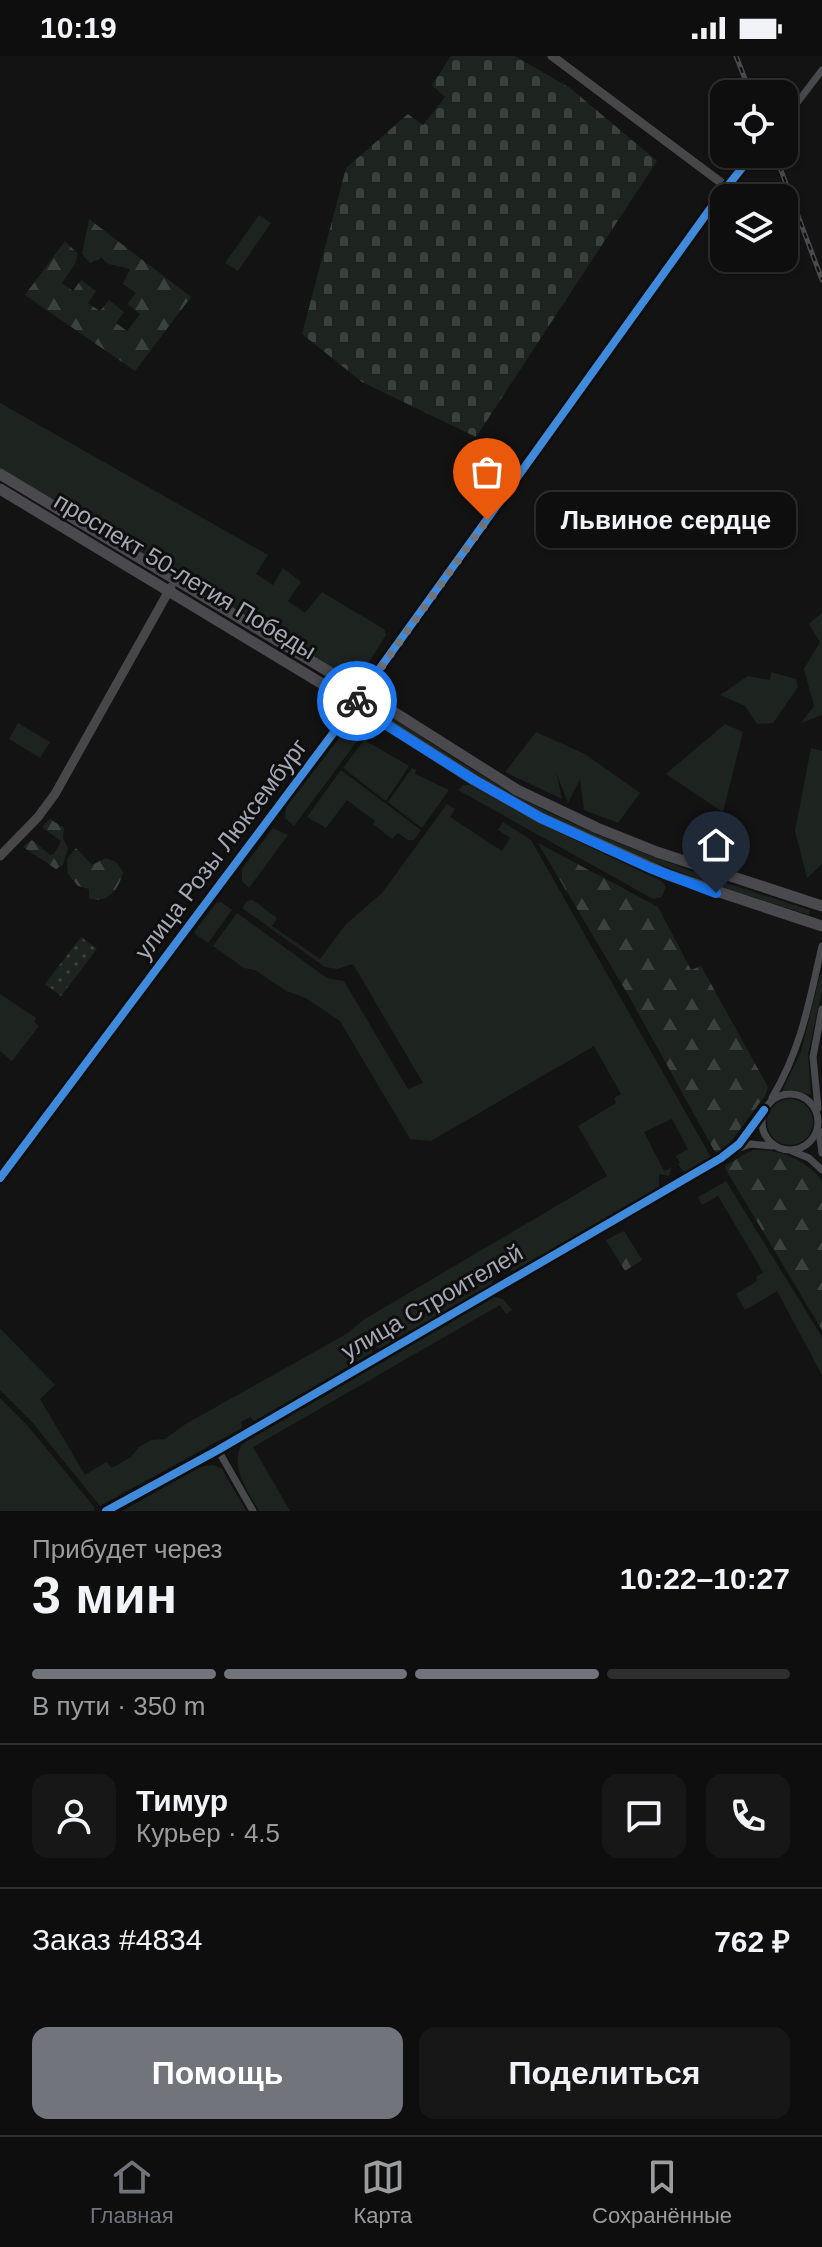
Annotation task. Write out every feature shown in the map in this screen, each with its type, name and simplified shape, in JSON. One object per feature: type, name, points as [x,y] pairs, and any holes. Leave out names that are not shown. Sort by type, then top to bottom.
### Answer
[{"type":"main road","name":"проспект 50-летия Победы","points":[[0,474],[363,692],[445,747],[547,806],[693,865],[822,906]]},
{"type":"main road","name":"проспект 50-летия Победы","points":[[0,489],[541,818],[676,879],[822,926]]},
{"type":"street","points":[[552,56],[723,184]]},
{"type":"street","points":[[798,102],[822,70]]},
{"type":"street","name":"улица Розы Люксембург","points":[[729,184],[742,168]]},
{"type":"street","name":"улица Розы Люксембург","points":[[0,1178],[355,704],[710,211]]},
{"type":"street","points":[[0,856],[38,817],[55,794],[175,580]]},
{"type":"street","points":[[779,1148],[764,1133],[764,1110],[790,1067],[800,1042],[822,946]]},
{"type":"street","points":[[822,1009],[813,1057],[822,1153]]},
{"type":"street","points":[[770,1101],[791,1093],[802,1095],[811,1102],[819,1122],[811,1142],[790,1150]]},
{"type":"street","name":"улица Строителей","points":[[106,1511],[218,1450],[731,1152],[764,1110]]},
{"type":"street","points":[[731,1152],[757,1144],[790,1150],[809,1158],[822,1170]]},
{"type":"street","points":[[218,1450],[253,1511]]},
{"type":"green space","points":[[451,56],[515,56],[570,88],[657,161],[476,437],[362,382],[302,334],[346,168],[408,114],[423,125],[445,97],[432,85]]},
{"type":"green space","points":[[259,215],[271,223],[238,271],[225,263]]},
{"type":"green space","points":[[89,219],[191,297],[135,371],[25,295],[65,241],[78,254],[62,283],[73,291],[81,280],[96,291],[88,303],[100,311],[109,300],[124,312],[116,323],[127,331],[140,314],[127,304],[136,293],[123,284],[130,269],[109,264],[101,258],[90,263],[82,254]]},
{"type":"green space","points":[[0,403],[268,555],[256,574],[273,585],[283,568],[301,582],[288,601],[305,613],[322,592],[384,629],[386,635],[356,683],[0,469]]},
{"type":"green space","points":[[822,613],[822,715],[801,723],[814,706],[804,669],[820,642],[809,624]]},
{"type":"green space","points":[[771,672],[796,679],[798,687],[773,723],[757,724],[745,706],[720,695],[748,676],[770,680]]},
{"type":"green space","points":[[383,712],[483,776],[546,811],[676,865],[810,910],[809,915],[673,870],[574,829],[480,778],[381,716]]},
{"type":"green space","points":[[18,723],[50,742],[40,758],[9,739]]},
{"type":"green space","points":[[725,724],[743,732],[723,812],[666,774]]},
{"type":"green space","points":[[347,728],[360,737],[294,826],[285,818],[286,807]]},
{"type":"green space","points":[[536,732],[585,754],[640,793],[618,823],[584,810],[580,779],[568,803],[556,772],[562,799],[505,772]]},
{"type":"green space","points":[[364,740],[409,766],[386,801],[343,768]]},
{"type":"green space","points":[[811,748],[822,751],[822,864],[807,878],[795,831]]},
{"type":"green space","points":[[412,768],[416,770],[415,774],[449,790],[422,828],[388,802]]},
{"type":"green space","points":[[341,770],[421,830],[414,840],[408,840],[398,833],[392,839],[373,824],[375,821],[347,800],[326,828],[307,817]]},
{"type":"green space","points":[[463,785],[470,785],[539,823],[661,881],[666,886],[662,897],[653,899],[458,790]]},
{"type":"green space","points":[[447,804],[455,809],[450,817],[502,851],[510,838],[498,830],[503,822],[531,840],[712,1159],[686,1175],[676,1156],[688,1149],[672,1119],[644,1132],[664,1171],[672,1167],[669,1176],[659,1174],[659,1188],[516,1271],[507,1270],[495,1276],[492,1284],[380,1349],[376,1346],[372,1353],[255,1421],[250,1417],[241,1422],[242,1428],[100,1506],[32,1422],[0,1390],[0,1328],[55,1385],[40,1399],[85,1475],[106,1462],[112,1468],[151,1440],[165,1439],[184,1425],[348,1333],[363,1320],[607,1176],[578,1126],[616,1103],[614,1098],[621,1094],[594,1046],[431,1141],[410,1139],[340,1021],[306,998],[286,991],[255,970],[244,968],[213,946],[237,913],[327,978],[344,981],[408,1089],[423,1083],[353,964],[337,969],[325,967],[242,908],[247,901],[253,900],[277,918],[272,926],[320,959],[346,924],[382,893]]},
{"type":"green space","points":[[50,819],[64,828],[63,839],[68,848],[63,865],[56,869],[23,847],[32,840],[50,855],[54,854],[61,841],[42,827]]},
{"type":"green space","points":[[273,828],[288,835],[249,888],[242,881],[242,869]]},
{"type":"green space","points":[[538,843],[658,907],[691,970],[701,966],[768,1087],[765,1096],[722,1153],[715,1152],[630,998]]},
{"type":"green space","points":[[76,848],[92,865],[106,858],[116,862],[123,872],[112,894],[102,899],[89,898],[89,889],[78,886],[68,874],[67,859]]},
{"type":"green space","points":[[221,902],[232,910],[208,943],[195,931],[216,903]]},
{"type":"green space","points":[[81,937],[97,949],[61,996],[45,984]]},
{"type":"green space","points":[[820,975],[822,990],[808,1054],[811,1095],[794,1090],[782,1091],[801,1052]]},
{"type":"green space","points":[[0,994],[36,1018],[34,1022],[39,1026],[12,1061],[0,1051]]},
{"type":"green space","points":[[790,1099],[806,1106],[813,1122],[806,1138],[790,1145],[774,1138],[767,1122],[774,1106]]},
{"type":"green space","points":[[753,1150],[773,1151],[792,1157],[822,1181],[822,1330],[725,1168]]},
{"type":"green space","points":[[726,1181],[822,1337],[822,1375],[777,1291],[745,1310],[736,1294],[757,1281],[756,1277],[763,1272],[718,1196],[702,1205],[698,1197]]},
{"type":"green space","points":[[624,1231],[642,1260],[625,1271],[606,1240]]},
{"type":"green space","points":[[494,1297],[503,1299],[512,1310],[506,1314],[500,1305],[253,1447],[290,1511],[259,1511],[239,1470],[242,1444]]},
{"type":"green space","points":[[0,1398],[28,1426],[94,1507],[94,1511],[0,1511]]},
{"type":"green space","points":[[213,1465],[222,1469],[246,1511],[122,1511],[200,1467]]},
{"type":"railway","points":[[736,56],[745,80]]},
{"type":"railway","points":[[780,168],[822,280]]},
{"type":"cycle path","points":[[0,1178],[337,728],[742,168]]},
{"type":"cycle path","points":[[106,1511],[218,1450],[721,1158],[739,1144],[764,1110]]},
{"type":"way so far","points":[[357,701],[487,520]]},
{"type":"place","name":"Львиное сердце","points":[[487,520]]},
{"type":"route","points":[[357,701],[355,704],[377,719],[526,810],[650,868],[716,893]]}]
